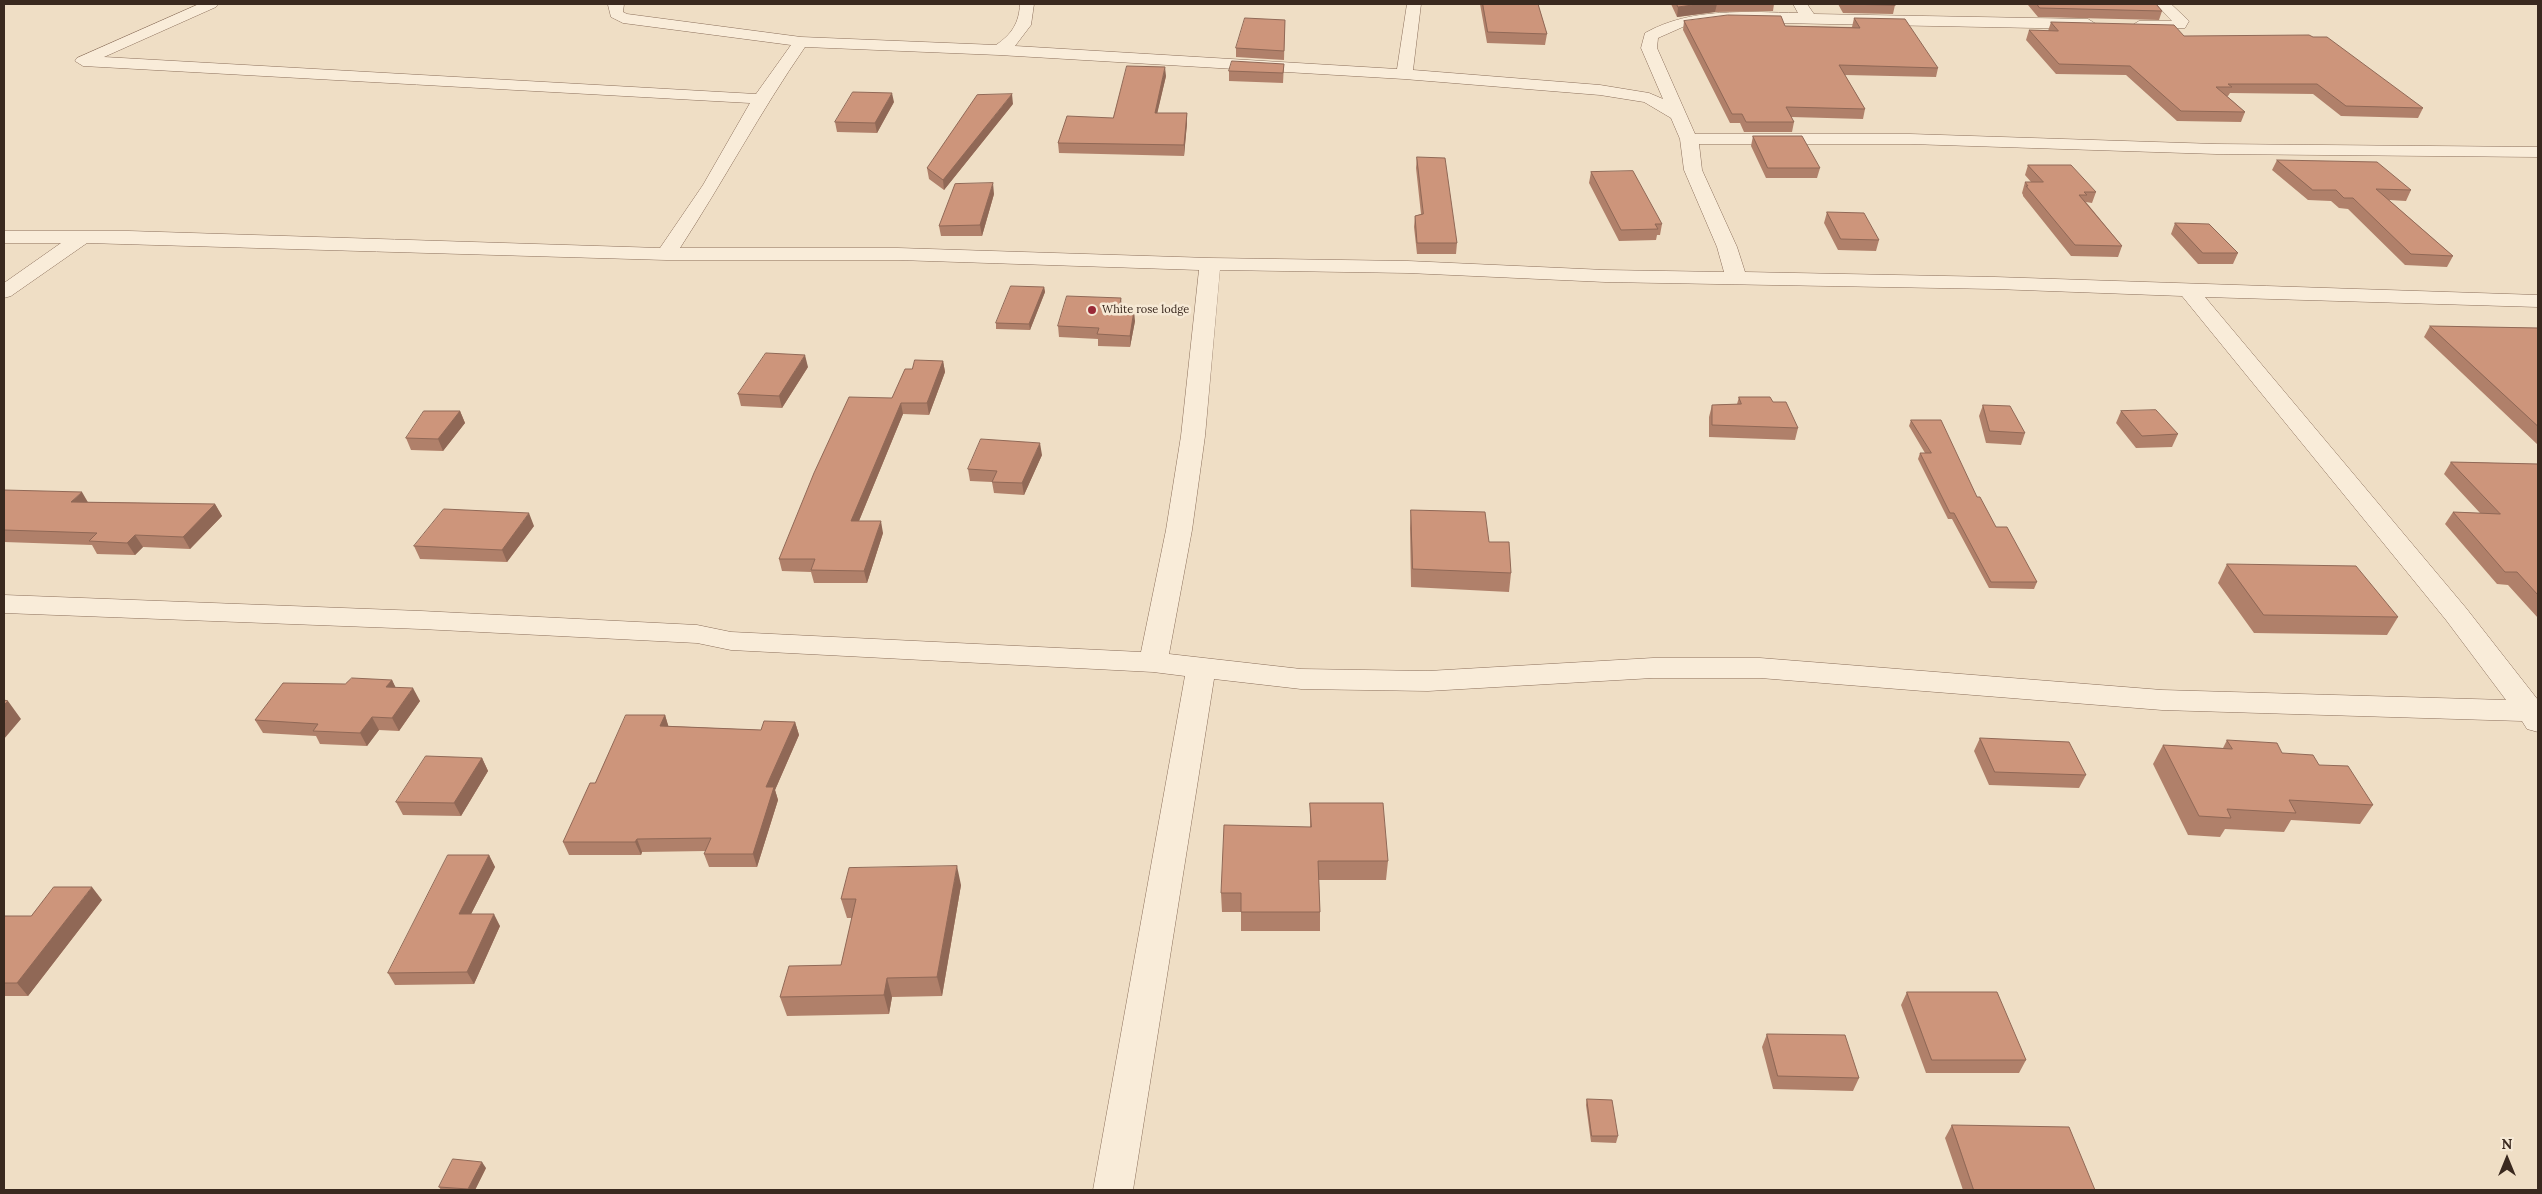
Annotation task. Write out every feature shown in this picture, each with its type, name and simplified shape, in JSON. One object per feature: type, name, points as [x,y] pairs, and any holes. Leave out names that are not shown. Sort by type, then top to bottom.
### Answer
[{"type":"street","points":[[211,4],[83,61],[761,100]]},
{"type":"street","points":[[617,4],[615,5],[616,14],[623,18],[801,42],[999,50],[1404,74],[1636,95],[1649,98],[1680,116]]},
{"type":"street","points":[[999,50],[1016,40],[1025,25],[1027,4]]},
{"type":"street","points":[[1404,74],[1414,4]]},
{"type":"street","points":[[1800,4],[1809,18]]},
{"type":"street","points":[[2125,25],[2170,27],[2180,25],[2181,21],[2163,4]]},
{"type":"street","points":[[1736,278],[1727,247],[1692,170],[1689,139],[1650,48],[1650,36],[1660,28],[1694,20],[1809,18],[2106,24]]},
{"type":"street","points":[[666,254],[712,185],[761,100],[801,42]]},
{"type":"street","points":[[1689,139],[1910,139],[2216,149],[2538,152]]},
{"type":"street","points":[[4,237],[138,238],[666,254],[898,254],[1736,278],[2004,283],[2538,301]]},
{"type":"street","points":[[4,292],[80,239]]},
{"type":"street","points":[[1153,662],[1179,530],[1193,436],[1210,264]]},
{"type":"street","points":[[2188,290],[2530,702]]},
{"type":"street","points":[[4,604],[698,634],[741,642],[1153,662],[1202,670],[1301,679],[1428,681],[1652,668],[1760,668],[2162,700],[2530,702]]},
{"type":"street","points":[[1113,1190],[1202,670]]},
{"type":"building","points":[[1483,4],[1538,4],[1547,34],[1488,32]]},
{"type":"building","points":[[1677,4],[1700,4],[1678,7]]},
{"type":"building","points":[[1845,4],[1894,4],[1895,5]]},
{"type":"building","points":[[2037,4],[2156,4],[2162,11],[2040,8]]},
{"type":"building","points":[[1728,15],[1781,16],[1785,26],[1860,28],[1854,18],[1905,19],[1938,68],[1839,65],[1865,109],[1786,107],[1794,122],[1746,122],[1742,114],[1732,114],[1684,21]]},
{"type":"building","points":[[1245,18],[1285,20],[1284,51],[1236,48]]},
{"type":"building","points":[[2051,22],[2174,25],[2184,36],[2309,35],[2313,37],[2327,37],[2423,108],[2346,106],[2317,84],[2228,84],[2232,87],[2216,87],[2245,112],[2181,111],[2130,66],[2059,64],[2029,30],[2058,31]]},
{"type":"building","points":[[1232,61],[1284,64],[1283,73],[1229,71]]},
{"type":"building","points":[[1127,66],[1165,67],[1155,113],[1187,113],[1184,145],[1058,143],[1067,116],[1113,118]]},
{"type":"building","points":[[853,92],[892,93],[875,123],[835,122]]},
{"type":"building","points":[[1012,94],[943,180],[927,168],[977,95]]},
{"type":"building","points":[[1753,136],[1802,136],[1820,168],[1768,168]]},
{"type":"building","points":[[1417,157],[1445,158],[1457,243],[1417,243],[1415,216],[1423,214]]},
{"type":"building","points":[[2277,160],[2377,162],[2411,190],[2376,189],[2453,256],[2411,254],[2353,198],[2344,198],[2336,190],[2313,190]]},
{"type":"building","points":[[2028,165],[2071,165],[2096,192],[2084,192],[2087,195],[2079,195],[2122,246],[2075,245],[2026,186],[2028,186],[2025,182],[2043,182]]},
{"type":"building","points":[[1633,171],[1662,224],[1655,224],[1658,229],[1621,230],[1591,172]]},
{"type":"building","points":[[993,183],[980,225],[939,226],[955,184]]},
{"type":"building","points":[[1827,212],[1864,213],[1879,240],[1841,239]]},
{"type":"building","points":[[2175,223],[2209,224],[2238,253],[2203,253]]},
{"type":"building","points":[[1011,286],[1044,287],[1029,324],[996,323]]},
{"type":"building","points":[[1067,296],[1121,298],[1119,309],[1134,310],[1130,336],[1097,334],[1099,328],[1058,326]]},
{"type":"building","points":[[2430,326],[2538,328],[2538,426]]},
{"type":"building","points":[[766,353],[805,355],[779,396],[738,394]]},
{"type":"building","points":[[915,360],[943,361],[927,403],[901,403],[851,521],[881,521],[864,571],[811,570],[815,559],[779,559],[814,473],[849,397],[892,398],[905,369],[912,369]]},
{"type":"building","points":[[1739,397],[1770,397],[1773,402],[1786,402],[1798,428],[1712,425],[1712,405],[1741,404]]},
{"type":"building","points":[[1983,405],[2010,406],[2025,433],[1990,431]]},
{"type":"building","points":[[2156,410],[2178,434],[2142,436],[2121,411]]},
{"type":"building","points":[[424,411],[460,411],[438,439],[406,438]]},
{"type":"building","points":[[1911,420],[1941,420],[1977,497],[1980,497],[1996,527],[2007,527],[2037,582],[1991,582],[1954,513],[1950,513],[1920,453],[1931,453]]},
{"type":"building","points":[[981,439],[1040,443],[1022,483],[992,482],[997,471],[968,469]]},
{"type":"building","points":[[2451,462],[2538,464],[2538,595],[2517,572],[2505,572],[2453,512],[2500,514]]},
{"type":"building","points":[[4,490],[82,492],[71,502],[215,504],[183,537],[135,535],[127,543],[89,541],[97,533],[4,530]]},
{"type":"building","points":[[444,509],[529,513],[502,550],[414,546]]},
{"type":"building","points":[[1411,510],[1485,512],[1489,542],[1509,542],[1511,573],[1413,569]]},
{"type":"building","points":[[2227,564],[2356,566],[2398,617],[2264,615]]},
{"type":"building","points":[[352,678],[392,680],[386,687],[413,688],[392,718],[372,717],[360,733],[313,731],[318,724],[255,720],[283,683],[345,684]]},
{"type":"building","points":[[626,715],[665,715],[660,726],[761,730],[764,721],[795,722],[766,787],[774,787],[753,854],[704,854],[711,838],[637,839],[635,842],[563,842],[590,783],[595,783]]},
{"type":"building","points":[[1980,738],[2069,742],[2086,775],[1995,772]]},
{"type":"building","points":[[2227,740],[2277,743],[2282,753],[2313,755],[2319,765],[2348,766],[2373,805],[2289,800],[2296,813],[2227,809],[2231,818],[2199,816],[2163,745],[2232,749]]},
{"type":"building","points":[[426,756],[482,758],[454,803],[396,802]]},
{"type":"building","points":[[1310,803],[1383,803],[1388,861],[1318,861],[1320,912],[1241,912],[1241,893],[1221,893],[1224,825],[1311,827]]},
{"type":"building","points":[[448,855],[489,855],[459,914],[494,914],[467,972],[388,973]]},
{"type":"building","points":[[957,866],[937,977],[887,978],[884,995],[780,997],[789,966],[841,965],[856,899],[841,899],[849,868]]},
{"type":"building","points":[[54,887],[92,887],[17,983],[4,983],[4,916],[31,916]]},
{"type":"building","points":[[1907,992],[1997,992],[2026,1060],[1932,1060]]},
{"type":"building","points":[[1767,1034],[1845,1035],[1859,1078],[1778,1076]]},
{"type":"building","points":[[1587,1099],[1612,1100],[1618,1136],[1592,1136]]},
{"type":"building","points":[[1952,1125],[2069,1127],[2095,1190],[1974,1190]]},
{"type":"building","points":[[453,1159],[482,1162],[468,1189],[439,1187]]},
{"type":"place","name":"White rose lodge","points":[[1092,310]]}]
